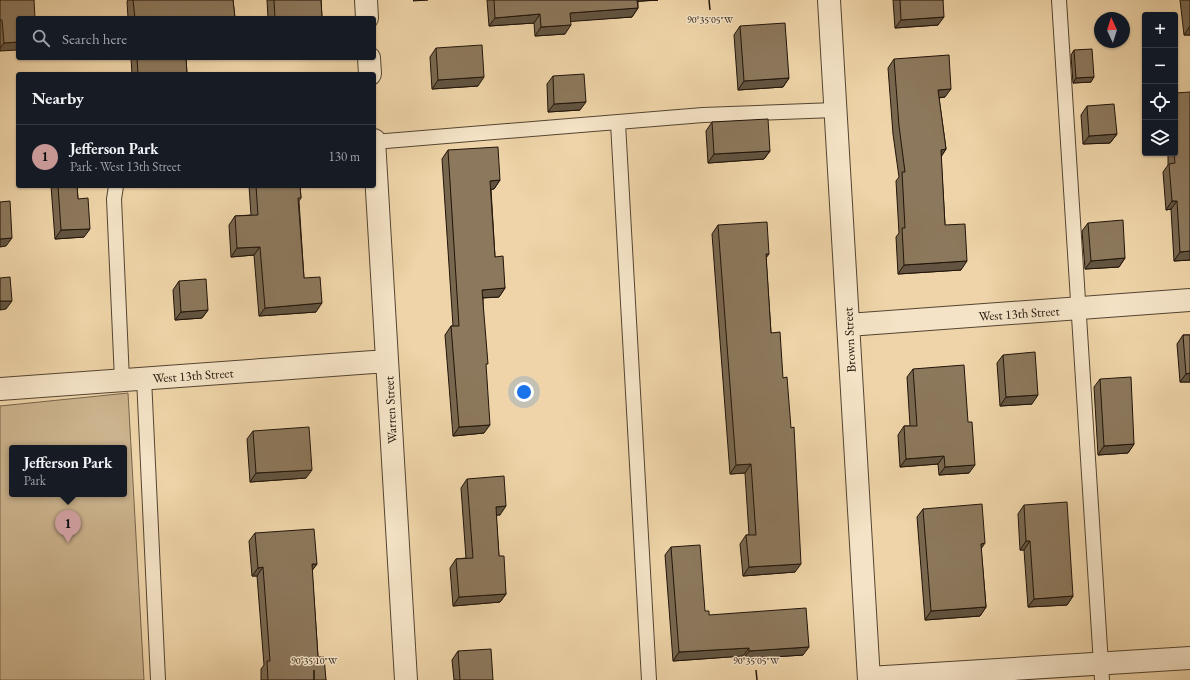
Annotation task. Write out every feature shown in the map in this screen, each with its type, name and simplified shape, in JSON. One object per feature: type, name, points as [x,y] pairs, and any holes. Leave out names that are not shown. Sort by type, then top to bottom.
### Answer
[{"type":"street","points":[[366,0],[367,16]]},
{"type":"street","name":"Brown Street","points":[[829,0],[869,679]]},
{"type":"street","points":[[369,60],[370,72]]},
{"type":"street","name":"Warren Street","points":[[376,175],[406,680]]},
{"type":"street","name":"West 13th Street","points":[[848,325],[1190,300]]},
{"type":"street","name":"West 13th Street","points":[[0,389],[387,361]]},
{"type":"street","points":[[869,679],[1102,672],[1190,658]]},
{"type":"lane","points":[[1059,0],[1080,308],[1102,672]]},
{"type":"lane","points":[[376,141],[618,123],[702,115],[835,110]]},
{"type":"lane","points":[[618,123],[649,680]]},
{"type":"lane","points":[[116,188],[114,199],[122,380]]},
{"type":"lane","points":[[144,378],[158,680]]},
{"type":"shaded area","points":[[128,393],[144,680],[0,680],[0,406]]},
{"type":"building","points":[[0,0],[34,0],[35,16],[16,16],[16,42],[4,43],[2,20],[0,20]]},
{"type":"building","points":[[133,0],[233,0],[235,16],[135,16]]},
{"type":"building","points":[[274,0],[321,0],[322,16],[275,16]]},
{"type":"building","points":[[494,0],[637,0],[638,8],[570,13],[571,25],[541,27],[540,14],[495,18]]},
{"type":"building","points":[[900,0],[943,0],[944,17],[901,20]]},
{"type":"building","points":[[785,23],[789,78],[744,81],[740,26]]},
{"type":"building","points":[[482,45],[484,77],[438,80],[436,48]]},
{"type":"building","points":[[1092,49],[1094,77],[1076,78],[1074,50]]},
{"type":"building","points":[[949,55],[951,89],[938,90],[946,149],[941,150],[945,225],[965,224],[967,261],[904,265],[902,228],[905,228],[902,172],[905,172],[899,126],[894,59]]},
{"type":"building","points":[[137,60],[186,60],[187,72],[138,72]]},
{"type":"building","points":[[584,74],[586,102],[554,104],[553,76]]},
{"type":"building","points":[[1190,92],[1190,251],[1180,252],[1177,201],[1172,201],[1169,164],[1175,163],[1174,156],[1178,156],[1178,93]]},
{"type":"building","points":[[1114,104],[1117,134],[1089,136],[1087,106]]},
{"type":"building","points":[[768,119],[770,151],[714,154],[712,122]]},
{"type":"building","points":[[498,147],[500,180],[490,181],[495,257],[503,256],[505,288],[482,290],[488,364],[486,364],[490,425],[459,427],[451,326],[459,326],[448,150]]},
{"type":"building","points":[[58,188],[77,188],[78,199],[88,198],[90,229],[61,230]]},
{"type":"building","points":[[256,188],[300,188],[301,198],[298,198],[304,278],[320,277],[322,303],[265,308],[260,247],[237,248],[235,216],[258,215]]},
{"type":"building","points":[[10,201],[12,238],[0,239],[0,202]]},
{"type":"building","points":[[1123,220],[1125,258],[1091,261],[1088,223]]},
{"type":"building","points":[[767,222],[769,254],[766,254],[771,333],[780,332],[783,378],[787,377],[791,428],[794,427],[801,564],[749,567],[746,535],[756,535],[751,464],[736,465],[718,225]]},
{"type":"building","points":[[10,277],[12,301],[0,301],[0,278]]},
{"type":"building","points":[[206,279],[208,310],[181,312],[179,281]]},
{"type":"building","points":[[1183,335],[1190,335],[1190,373],[1186,374]]},
{"type":"building","points":[[1035,352],[1038,395],[1006,397],[1003,355]]},
{"type":"building","points":[[964,365],[968,422],[972,422],[975,465],[945,467],[944,456],[906,459],[904,426],[917,426],[913,369]]},
{"type":"building","points":[[1131,377],[1134,444],[1104,446],[1100,379]]},
{"type":"building","points":[[309,427],[312,470],[256,473],[253,431]]},
{"type":"building","points":[[504,476],[506,506],[496,507],[499,556],[504,556],[506,594],[459,597],[456,559],[473,558],[467,479]]},
{"type":"building","points":[[1067,502],[1073,596],[1034,599],[1030,541],[1026,541],[1024,505]]},
{"type":"building","points":[[982,504],[985,543],[981,544],[986,607],[931,611],[923,509]]},
{"type":"building","points":[[314,529],[317,564],[312,564],[318,657],[324,657],[326,680],[268,680],[267,661],[270,661],[263,567],[258,568],[255,533]]},
{"type":"building","points":[[700,545],[705,611],[709,611],[709,615],[806,608],[809,647],[749,651],[749,648],[679,652],[671,547]]},
{"type":"building","points":[[491,649],[493,680],[460,680],[458,651]]},
{"type":"place","name":"Jefferson Park","points":[[68,543]]}]
